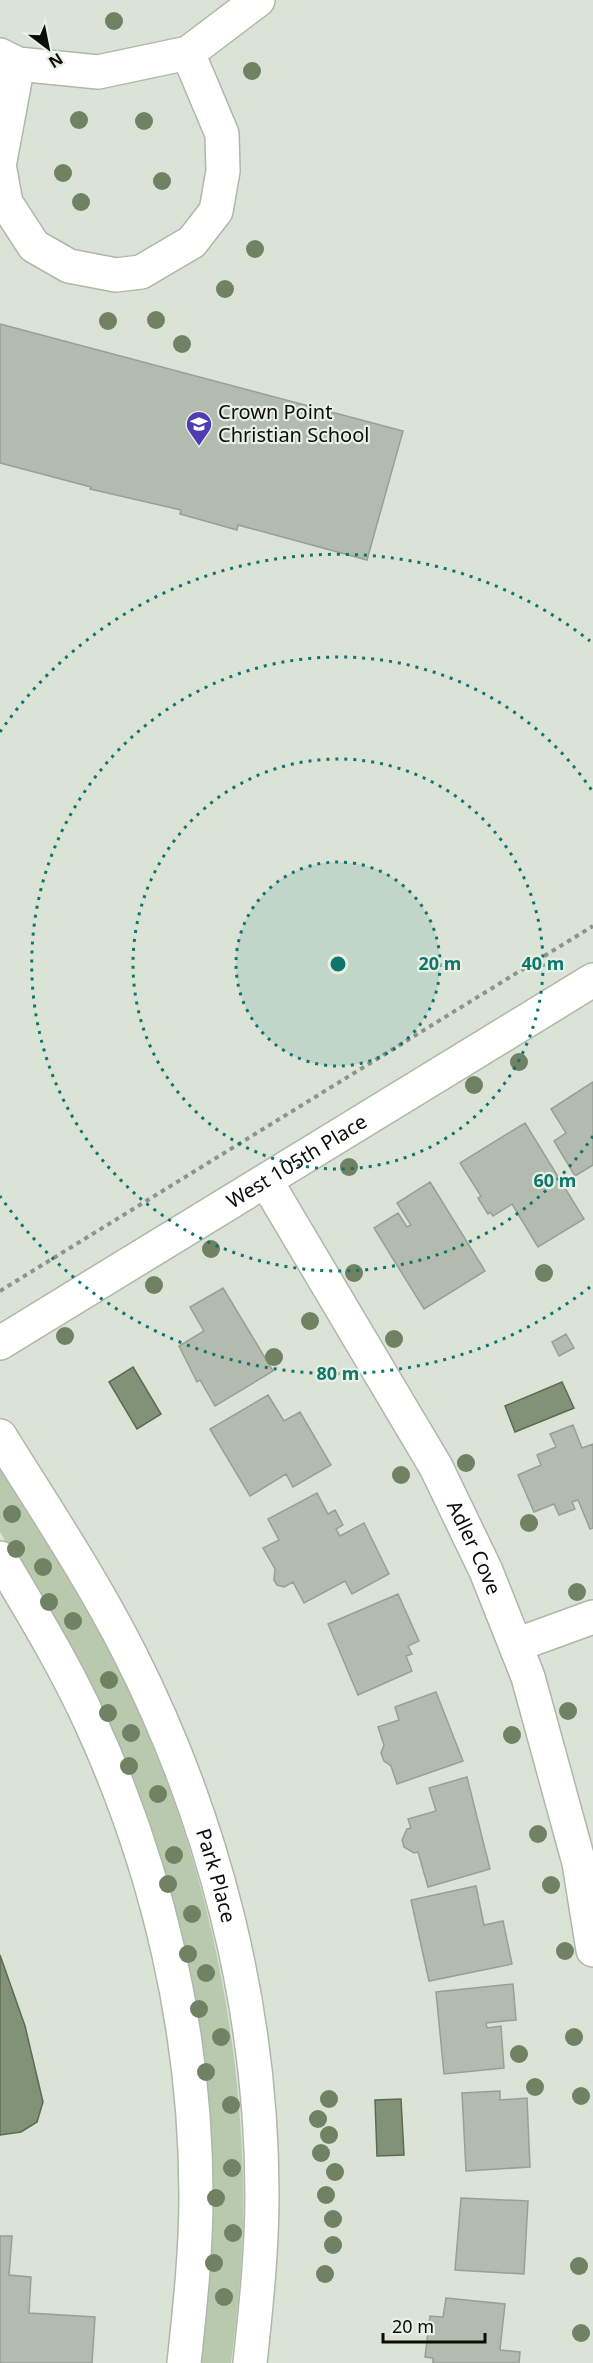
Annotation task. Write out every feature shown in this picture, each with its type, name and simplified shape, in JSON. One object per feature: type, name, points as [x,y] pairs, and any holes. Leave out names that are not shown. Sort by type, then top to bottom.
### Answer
[{"type":"street","points":[[0,161],[9,59],[98,72],[188,53],[258,0]]},
{"type":"street","points":[[0,170],[6,203],[34,246],[69,266],[116,275],[141,272],[192,242],[216,211],[223,171],[222,134],[188,53]]},
{"type":"street","name":"West 105th Place","points":[[0,1343],[593,980]]},
{"type":"street","name":"Adler Cove","points":[[266,1181],[436,1467],[475,1545],[528,1677],[578,1859],[593,1950]]},
{"type":"street","name":"Park Place","points":[[0,1436],[106,1609],[135,1664],[172,1745],[190,1792],[208,1844],[224,1902],[245,2004],[257,2094],[262,2195],[256,2310],[250,2363]]},
{"type":"street","points":[[0,1558],[49,1641],[90,1721],[128,1814],[160,1918],[180,2016],[192,2100],[195,2228],[191,2304],[184,2363]]},
{"type":"street","points":[[516,1645],[593,1617]]},
{"type":"path","points":[[0,1291],[593,926]]},
{"type":"shaded area","points":[[133,1367],[161,1414],[137,1429],[109,1382]]},
{"type":"shaded area","points":[[562,1382],[574,1408],[515,1432],[505,1406]]},
{"type":"shaded area","points":[[0,1466],[95,1623],[137,1708],[186,1838],[205,1904],[232,2040],[243,2178],[239,2294],[231,2363],[196,2363],[206,2126],[66,1641],[0,1532]]},
{"type":"shaded area","points":[[0,1955],[25,2026],[43,2102],[37,2122],[21,2132],[0,2135]]},
{"type":"shaded area","points":[[401,2099],[404,2155],[377,2156],[375,2100]]},
{"type":"building","name":"Crown Point Christian School","points":[[0,324],[403,431],[367,560],[238,525],[237,530],[180,514],[181,510],[90,489],[91,487],[0,463]]},
{"type":"building","points":[[593,1082],[593,1165],[575,1176],[554,1141],[566,1133],[551,1109]]},
{"type":"building","points":[[525,1123],[584,1219],[538,1247],[512,1204],[493,1216],[490,1212],[488,1214],[478,1198],[481,1196],[460,1163]]},
{"type":"building","points":[[430,1182],[485,1271],[424,1309],[374,1228],[398,1213],[407,1227],[411,1225],[397,1203]]},
{"type":"building","points":[[223,1288],[273,1371],[215,1406],[200,1380],[197,1382],[179,1346],[204,1331],[190,1307]]},
{"type":"building","points":[[566,1334],[574,1348],[559,1356],[552,1342]]},
{"type":"building","points":[[268,1395],[284,1421],[300,1412],[331,1465],[293,1487],[286,1474],[250,1496],[210,1429]]},
{"type":"building","points":[[573,1425],[582,1448],[593,1444],[593,1528],[590,1529],[578,1500],[572,1502],[575,1509],[559,1515],[554,1504],[534,1512],[518,1475],[541,1465],[537,1455],[556,1447],[550,1434]]},
{"type":"building","points":[[317,1493],[328,1514],[335,1510],[343,1525],[336,1529],[340,1536],[364,1523],[389,1574],[352,1594],[345,1581],[304,1603],[293,1582],[284,1587],[277,1585],[274,1580],[275,1569],[263,1548],[279,1540],[268,1519]]},
{"type":"building","points":[[398,1594],[419,1641],[408,1646],[412,1654],[406,1656],[412,1671],[358,1695],[328,1624]]},
{"type":"building","points":[[436,1692],[463,1761],[397,1784],[391,1766],[384,1761],[381,1753],[384,1745],[378,1727],[399,1720],[395,1707]]},
{"type":"building","points":[[467,1777],[490,1869],[428,1887],[418,1852],[414,1853],[404,1847],[402,1840],[407,1829],[411,1828],[408,1819],[436,1811],[429,1788]]},
{"type":"building","points":[[476,1886],[484,1925],[503,1921],[512,1964],[429,1981],[411,1900]]},
{"type":"building","points":[[513,1984],[516,2020],[486,2023],[487,2028],[501,2026],[504,2068],[444,2074],[436,1992]]},
{"type":"building","points":[[500,2091],[500,2100],[527,2098],[530,2167],[466,2171],[462,2093]]},
{"type":"building","points":[[461,2198],[528,2201],[524,2274],[455,2270]]},
{"type":"building","points":[[0,2236],[12,2236],[9,2275],[31,2277],[29,2313],[95,2317],[92,2363],[0,2363]]},
{"type":"building","points":[[446,2298],[505,2304],[500,2350],[520,2352],[519,2363],[433,2363],[433,2358],[425,2357],[430,2316],[443,2317]]},
{"type":"place","name":"Crown Point Christian School","points":[[199,447]]}]
